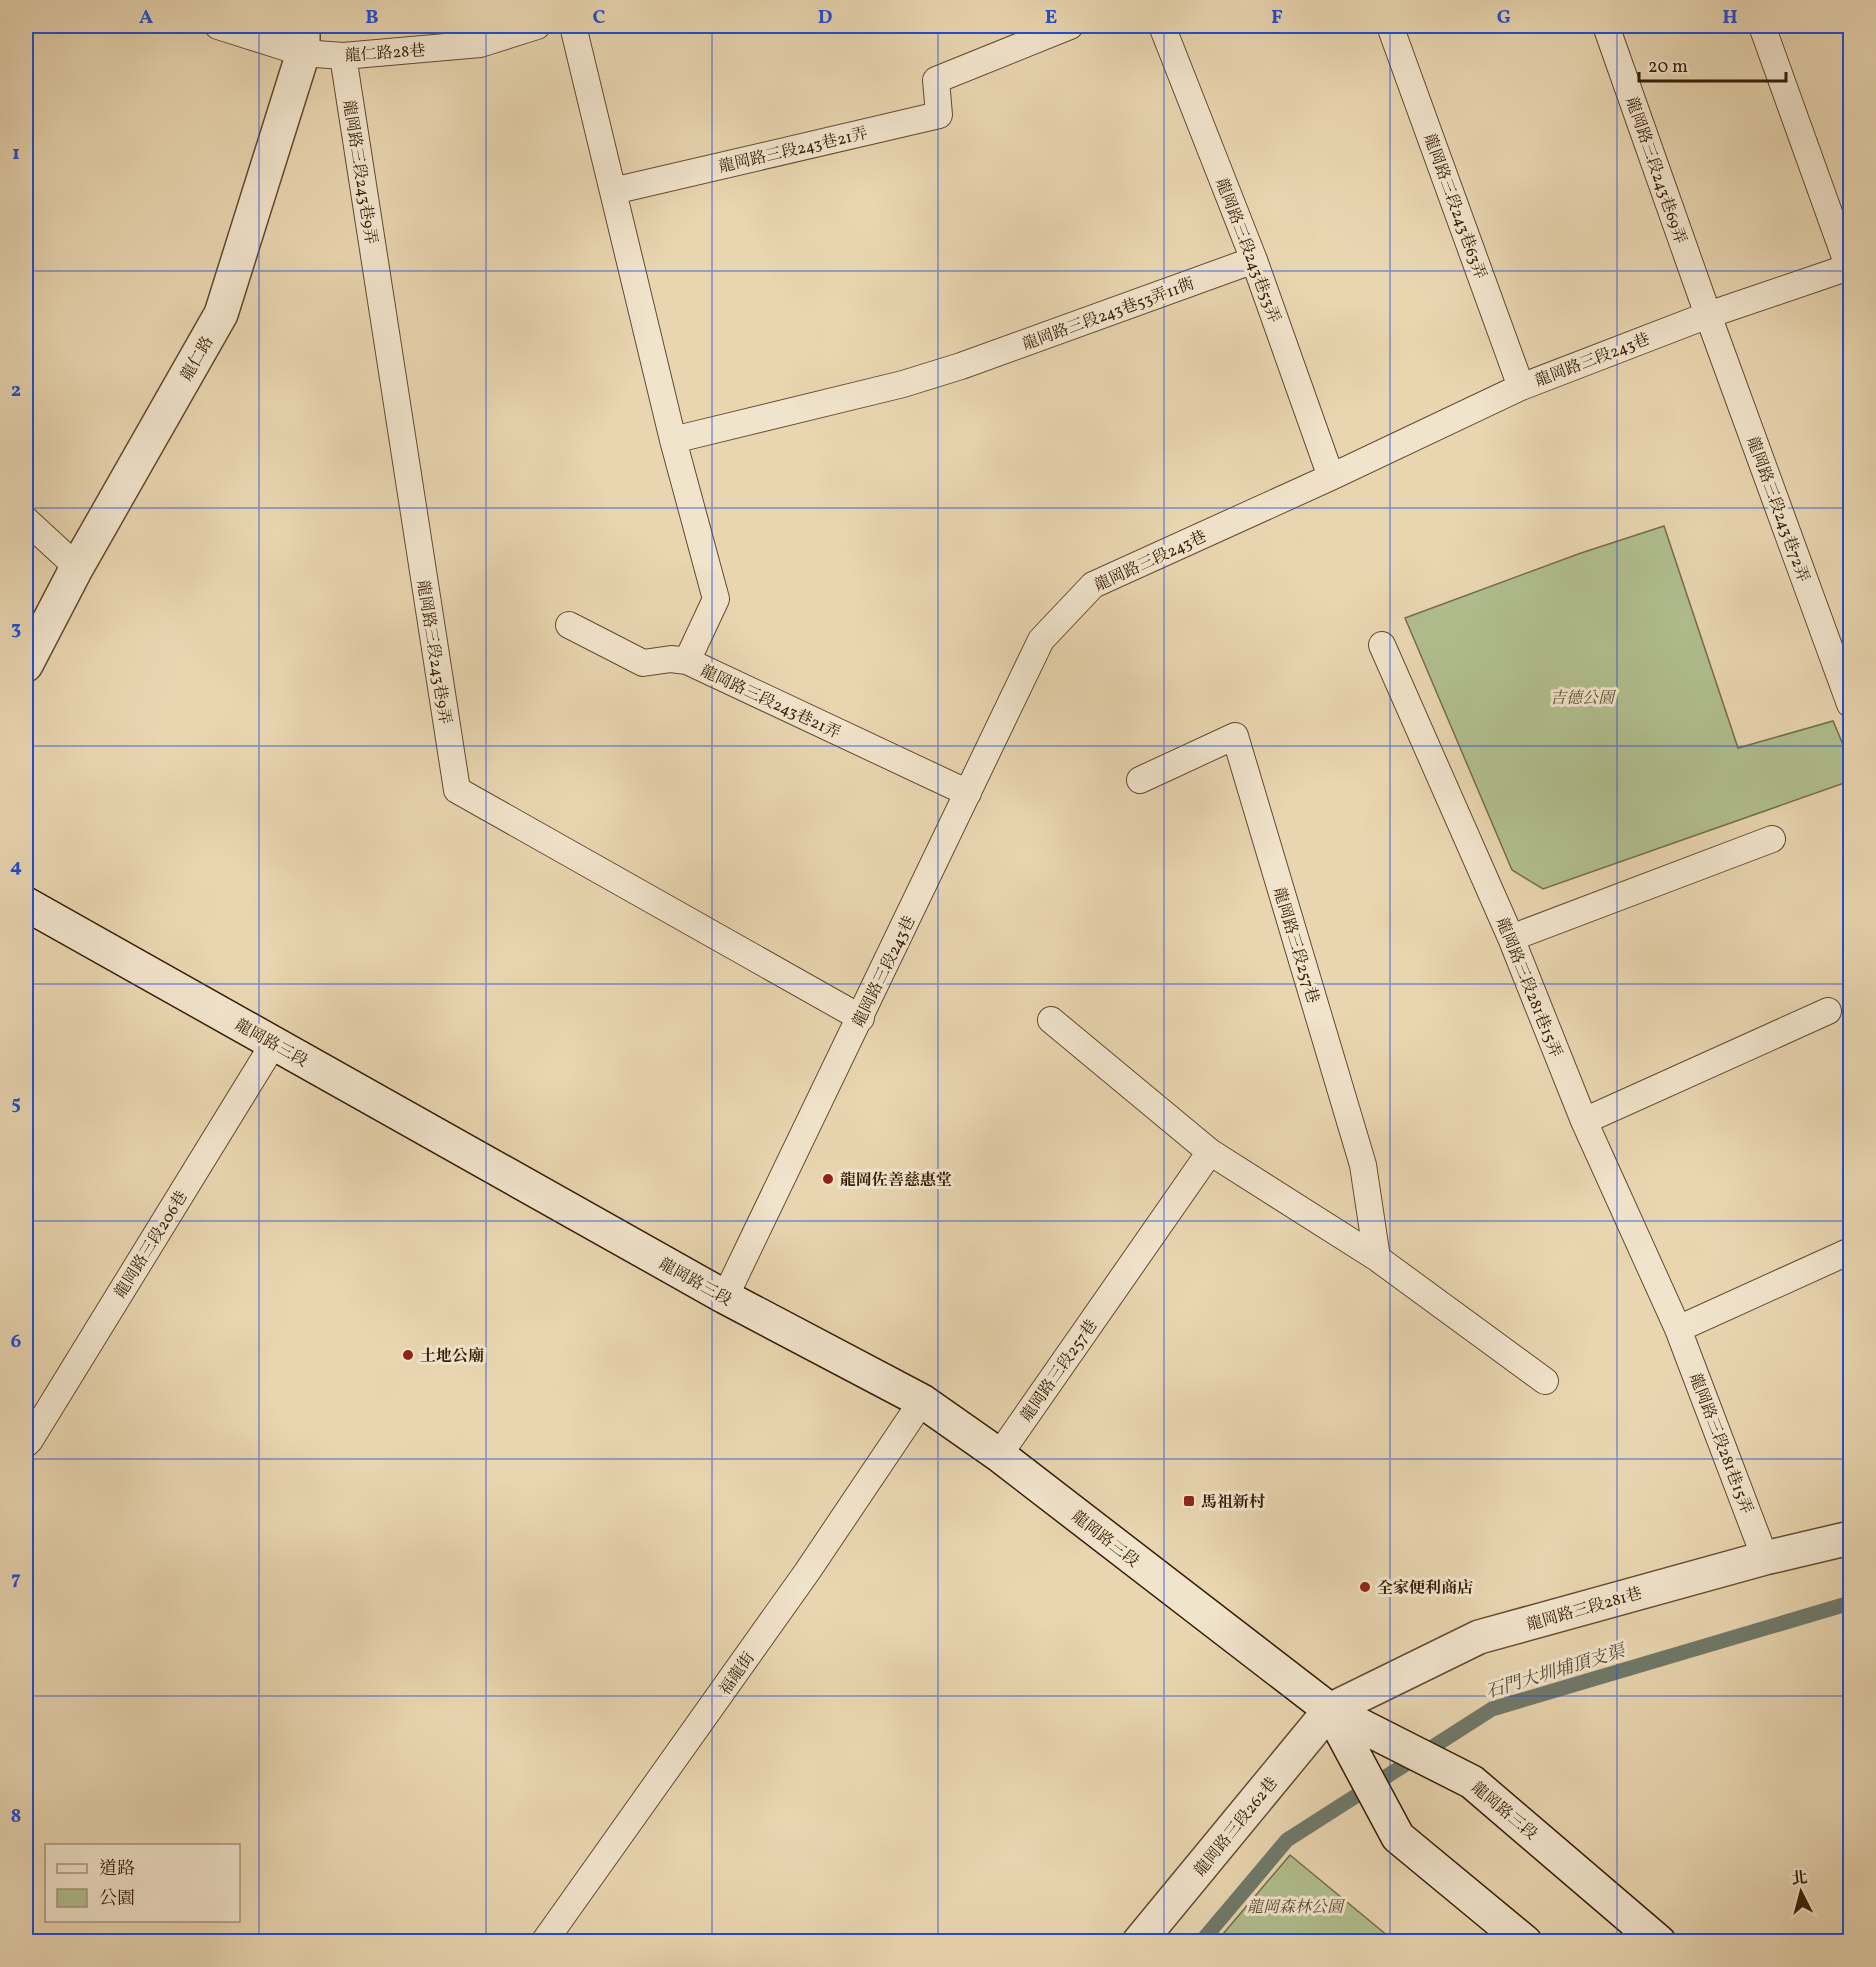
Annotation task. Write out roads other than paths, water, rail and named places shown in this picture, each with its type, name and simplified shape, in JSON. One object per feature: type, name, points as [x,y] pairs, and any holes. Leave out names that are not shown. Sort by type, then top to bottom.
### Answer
[{"type":"main road","name":"龍仁路","points":[[26,665],[77,567],[221,314],[303,39]]},
{"type":"main road","name":"龍岡路三段","points":[[26,904],[725,1298],[922,1401],[999,1455],[1330,1710],[1472,1782],[1659,1941]]},
{"type":"main road","name":"龍岡路三段281巷","points":[[1330,1710],[1479,1637],[1765,1558],[1848,1542]]},
{"type":"main road","name":"龍岡路三段","points":[[1330,1710],[1398,1837],[1525,1941]]},
{"type":"main road","name":"龍岡路三段262巷","points":[[1139,1941],[1330,1710]]},
{"type":"lane","name":"龍仁路28巷","points":[[218,26],[303,39],[343,56],[480,44],[537,26]]},
{"type":"lane","name":"龍岡路三段243巷21弄","points":[[573,26],[673,440],[716,599],[687,661],[968,793]]},
{"type":"lane","name":"龍岡路三段243巷21弄","points":[[613,191],[939,115],[936,80],[1070,26]]},
{"type":"lane","name":"龍岡路三段243巷53弄","points":[[1162,26],[1254,260],[1330,477]]},
{"type":"lane","name":"龍岡路三段243巷63弄","points":[[1390,26],[1521,387]]},
{"type":"lane","name":"龍岡路三段243巷69弄","points":[[1606,26],[1708,315]]},
{"type":"lane","points":[[1762,26],[1850,269]]},
{"type":"lane","name":"龍岡路三段243巷9弄","points":[[343,56],[457,790],[861,1018]]},
{"type":"lane","name":"龍岡路三段243巷53弄11衖","points":[[673,440],[903,384],[961,366],[1254,260]]},
{"type":"lane","name":"龍岡路三段243巷","points":[[725,1298],[1041,640],[1093,585],[1521,387],[1708,315],[1850,269]]},
{"type":"lane","name":"龍岡路三段243巷72弄","points":[[1708,315],[1851,704]]},
{"type":"lane","points":[[26,520],[77,567]]},
{"type":"lane","points":[[569,625],[643,663],[671,659],[687,661]]},
{"type":"lane","name":"龍岡路三段281巷15弄","points":[[1382,645],[1511,938],[1584,1121],[1678,1329],[1765,1558]]},
{"type":"lane","name":"龍岡路三段257巷","points":[[1140,780],[1235,736],[1363,1165],[1377,1258]]},
{"type":"lane","points":[[1511,938],[1772,839]]},
{"type":"lane","points":[[1584,1121],[1828,1011]]},
{"type":"lane","points":[[1051,1020],[1210,1152],[1377,1258],[1545,1381]]},
{"type":"lane","name":"龍岡路三段206巷","points":[[26,1444],[274,1043]]},
{"type":"lane","name":"龍岡路三段257巷","points":[[999,1455],[1210,1152]]},
{"type":"lane","points":[[1678,1329],[1851,1251]]},
{"type":"lane","name":"福龍街","points":[[544,1941],[800,1582],[922,1401]]},
{"type":"waterway","name":"石門大圳埔頂支渠","points":[[1201,1942],[1287,1840],[1492,1709],[1850,1603]]},
{"type":"place","name":"龍岡佐善慈惠堂","points":[[828,1179]]},
{"type":"place","name":"土地公廟","points":[[408,1355]]},
{"type":"place","name":"馬祖新村","points":[[1189,1501]]},
{"type":"place","name":"全家便利商店","points":[[1365,1587]]},
{"type":"park label","name":"吉德公園","points":[[1582,697]]},
{"type":"park label","name":"龍岡森林公園","points":[[1295,1906]]}]
